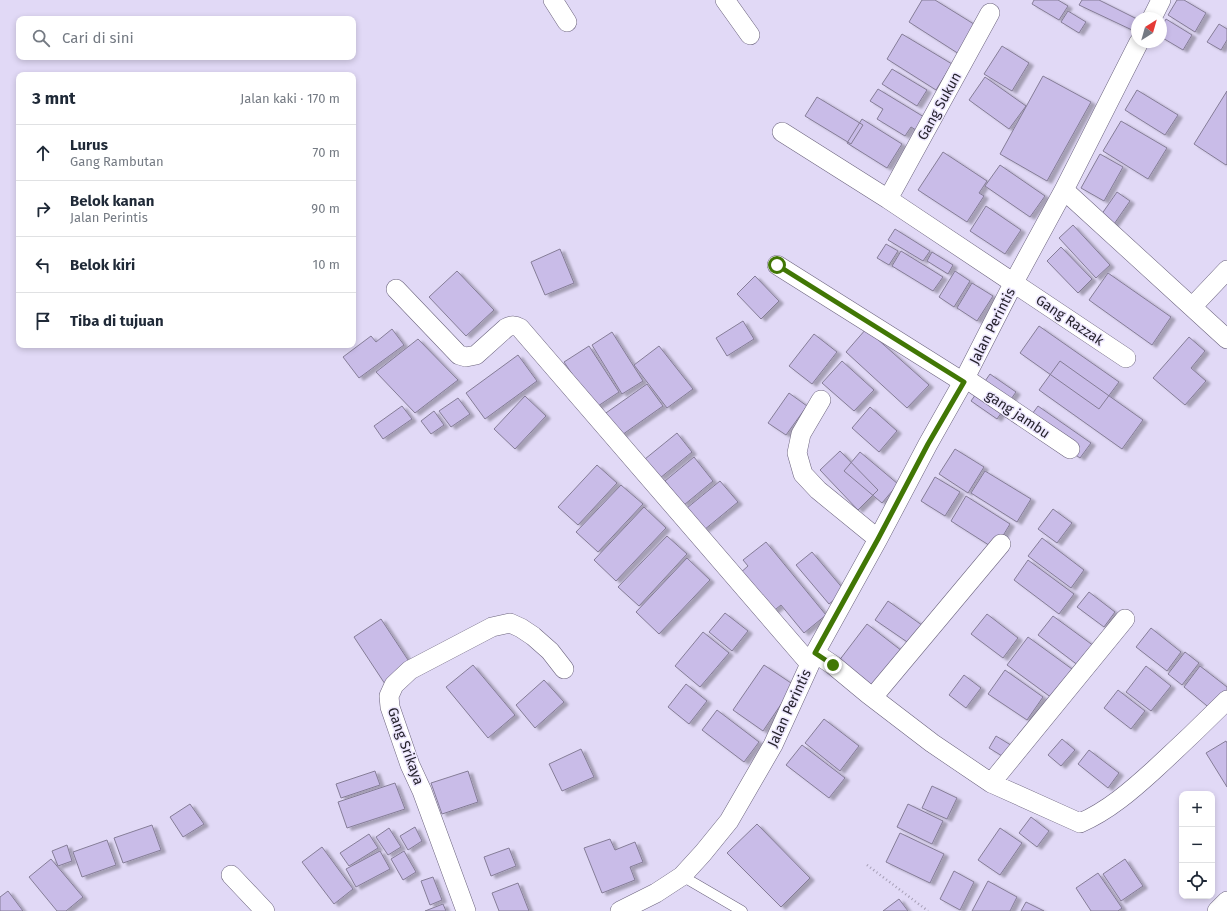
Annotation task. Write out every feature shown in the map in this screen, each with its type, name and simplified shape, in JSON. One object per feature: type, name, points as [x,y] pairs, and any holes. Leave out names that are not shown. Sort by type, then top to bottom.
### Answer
[{"type":"street","points":[[553,0],[567,22]]},
{"type":"street","points":[[725,0],[750,35]]},
{"type":"street","points":[[1155,12],[1161,0]]},
{"type":"street","name":"Gang Sukun","points":[[888,199],[990,13]]},
{"type":"street","name":"Jalan Perintis","points":[[620,911],[656,893],[682,876],[729,821],[773,745],[813,658],[964,380],[1014,282],[1064,190],[1136,48]]},
{"type":"street","points":[[782,132],[888,199],[1014,282]]},
{"type":"street","points":[[1064,190],[1227,340]]},
{"type":"street","name":"gang jambu","points":[[777,265],[964,380],[1070,449]]},
{"type":"street","points":[[1192,307],[1227,270]]},
{"type":"street","name":"Gang Razzak","points":[[1014,282],[1126,358]]},
{"type":"street","points":[[396,289],[459,354],[466,357],[476,355],[510,325],[520,328],[813,658],[833,665],[932,743],[991,783],[1080,823],[1092,818],[1106,809],[1137,785],[1184,743],[1227,700]]},
{"type":"street","points":[[822,400],[801,434],[796,453],[803,474],[818,490],[878,539]]},
{"type":"street","points":[[873,697],[1001,544]]},
{"type":"street","points":[[991,783],[1125,619]]},
{"type":"street","name":"Gang Srikaya","points":[[466,911],[422,791],[410,765],[390,707],[389,696],[394,685],[410,670],[492,627],[510,623],[533,636],[550,651],[564,669]]},
{"type":"street","points":[[231,875],[265,911]]},
{"type":"street","points":[[1217,911],[1227,901]]},
{"type":"lane","points":[[682,876],[742,911]]},
{"type":"path","points":[[867,865],[928,911]]},
{"type":"building","points":[[922,0],[935,0],[977,26],[959,54],[909,22]]},
{"type":"building","points":[[1034,0],[1058,0],[1068,6],[1059,20],[1032,4]]},
{"type":"building","points":[[1082,0],[1099,0],[1131,16],[1131,30],[1079,5]]},
{"type":"building","points":[[1177,0],[1184,0],[1206,13],[1195,32],[1168,15]]},
{"type":"building","points":[[1068,11],[1086,22],[1079,33],[1061,22]]},
{"type":"building","points":[[1167,20],[1192,35],[1183,50],[1167,41]]},
{"type":"building","points":[[1219,24],[1227,29],[1227,40],[1221,50],[1207,42]]},
{"type":"building","points":[[902,34],[952,64],[936,90],[887,59]]},
{"type":"building","points":[[1002,46],[1029,63],[1012,91],[984,74]]},
{"type":"building","points":[[892,69],[927,90],[917,106],[882,84]]},
{"type":"building","points":[[1043,76],[1091,102],[1047,181],[1000,154]]},
{"type":"building","points":[[985,77],[1026,106],[1009,129],[969,100]]},
{"type":"building","points":[[878,89],[924,117],[916,130],[911,127],[905,136],[877,119],[883,109],[870,101]]},
{"type":"building","points":[[1137,90],[1178,115],[1165,135],[1125,110]]},
{"type":"building","points":[[1227,91],[1227,164],[1226,165],[1194,144]]},
{"type":"building","points":[[817,97],[863,125],[851,144],[805,116]]},
{"type":"building","points":[[862,119],[902,144],[887,168],[847,143]]},
{"type":"building","points":[[1121,121],[1167,148],[1148,179],[1103,151]]},
{"type":"building","points":[[943,152],[987,181],[979,193],[984,196],[967,222],[918,190]]},
{"type":"building","points":[[1100,154],[1123,167],[1104,201],[1081,188]]},
{"type":"building","points":[[1000,165],[1045,196],[1030,217],[985,186]]},
{"type":"building","points":[[1117,192],[1130,201],[1112,227],[1099,218]]},
{"type":"building","points":[[986,206],[1021,230],[1005,254],[970,231]]},
{"type":"building","points":[[1073,225],[1110,265],[1096,278],[1059,238]]},
{"type":"building","points":[[895,229],[930,251],[923,261],[888,240]]},
{"type":"building","points":[[886,244],[898,251],[889,265],[877,258]]},
{"type":"building","points":[[1061,247],[1092,279],[1078,293],[1047,261]]},
{"type":"building","points":[[560,249],[574,283],[545,295],[531,262]]},
{"type":"building","points":[[901,251],[943,277],[933,291],[892,266]]},
{"type":"building","points":[[932,252],[953,265],[948,274],[927,261]]},
{"type":"building","points":[[457,271],[494,310],[466,336],[429,297]]},
{"type":"building","points":[[955,271],[970,281],[954,307],[939,297]]},
{"type":"building","points":[[1108,273],[1171,317],[1152,345],[1089,300]]},
{"type":"building","points":[[755,276],[779,301],[761,319],[737,294]]},
{"type":"building","points":[[972,283],[993,296],[977,321],[957,308]]},
{"type":"building","points":[[743,321],[754,339],[727,356],[716,338]]},
{"type":"building","points":[[1039,326],[1119,382],[1099,409],[1020,353]]},
{"type":"building","points":[[392,329],[404,345],[359,378],[343,357],[371,336],[376,342]]},
{"type":"building","points":[[866,329],[929,385],[907,408],[846,352]]},
{"type":"building","points":[[612,332],[643,381],[622,394],[592,345]]},
{"type":"building","points":[[814,334],[837,352],[812,384],[789,366]]},
{"type":"building","points":[[1189,337],[1205,351],[1191,368],[1206,381],[1185,405],[1153,378]]},
{"type":"building","points":[[418,339],[458,380],[415,413],[376,372]]},
{"type":"building","points":[[589,346],[619,392],[595,408],[564,362]]},
{"type":"building","points":[[659,346],[693,389],[667,408],[634,365]]},
{"type":"building","points":[[518,355],[537,381],[485,419],[466,393]]},
{"type":"building","points":[[842,361],[874,390],[854,411],[822,383]]},
{"type":"building","points":[[1060,361],[1143,420],[1122,449],[1039,390]]},
{"type":"building","points":[[990,374],[1016,392],[997,419],[971,401]]},
{"type":"building","points":[[647,384],[663,406],[619,437],[603,415]]},
{"type":"building","points":[[789,393],[807,406],[786,435],[768,423]]},
{"type":"building","points":[[525,396],[546,416],[515,449],[494,429]]},
{"type":"building","points":[[458,398],[470,414],[451,427],[439,411]]},
{"type":"building","points":[[402,406],[412,419],[383,439],[374,426]]},
{"type":"building","points":[[1038,406],[1091,443],[1080,458],[1027,421]]},
{"type":"building","points":[[870,407],[897,431],[879,452],[852,428]]},
{"type":"building","points":[[434,411],[444,425],[431,434],[421,421]]},
{"type":"building","points":[[677,433],[692,452],[660,478],[645,459]]},
{"type":"building","points":[[955,449],[984,467],[968,493],[939,474]]},
{"type":"building","points":[[840,451],[878,490],[858,510],[820,470]]},
{"type":"building","points":[[860,452],[898,484],[882,503],[844,471]]},
{"type":"building","points":[[694,457],[713,481],[684,505],[665,481]]},
{"type":"building","points":[[597,465],[617,483],[578,525],[558,507]]},
{"type":"building","points":[[985,471],[1031,499],[1017,522],[971,493]]},
{"type":"building","points":[[935,477],[960,492],[945,516],[921,501]]},
{"type":"building","points":[[720,481],[738,502],[704,530],[687,508]]},
{"type":"building","points":[[621,485],[643,504],[598,552],[576,532]]},
{"type":"building","points":[[966,496],[1010,524],[995,549],[951,521]]},
{"type":"building","points":[[644,507],[666,528],[616,581],[594,560]]},
{"type":"building","points":[[1053,509],[1072,523],[1057,543],[1038,529]]},
{"type":"building","points":[[667,536],[687,554],[639,606],[618,587]]},
{"type":"building","points":[[1042,538],[1084,570],[1071,588],[1028,556]]},
{"type":"building","points":[[766,542],[826,615],[804,633],[781,605],[771,613],[739,574],[748,566],[743,560]]},
{"type":"building","points":[[812,552],[845,591],[829,604],[796,565]]},
{"type":"building","points":[[687,558],[710,580],[659,634],[636,612]]},
{"type":"building","points":[[1028,560],[1074,594],[1059,614],[1014,580]]},
{"type":"building","points":[[1089,592],[1115,612],[1104,627],[1077,607]]},
{"type":"building","points":[[888,601],[926,628],[913,646],[875,620]]},
{"type":"building","points":[[725,613],[748,631],[732,651],[709,632]]},
{"type":"building","points":[[987,614],[1018,638],[1003,658],[971,634]]},
{"type":"building","points":[[1053,616],[1098,649],[1083,669],[1038,635]]},
{"type":"building","points":[[381,619],[412,666],[385,684],[354,637]]},
{"type":"building","points":[[867,624],[902,651],[870,693],[835,666]]},
{"type":"building","points":[[1151,628],[1181,652],[1167,671],[1136,647]]},
{"type":"building","points":[[703,632],[729,653],[700,687],[675,666]]},
{"type":"building","points":[[1028,637],[1072,669],[1052,698],[1007,665]]},
{"type":"building","points":[[1185,652],[1199,663],[1182,685],[1168,674]]},
{"type":"building","points":[[473,665],[515,715],[488,738],[446,687]]},
{"type":"building","points":[[764,665],[794,685],[763,731],[733,710]]},
{"type":"building","points":[[1146,666],[1171,686],[1151,711],[1126,692]]},
{"type":"building","points":[[1200,666],[1227,687],[1227,690],[1212,710],[1184,687]]},
{"type":"building","points":[[1005,670],[1043,697],[1027,720],[988,694]]},
{"type":"building","points":[[964,675],[981,688],[966,708],[949,695]]},
{"type":"building","points":[[544,680],[564,702],[535,728],[516,705]]},
{"type":"building","points":[[686,684],[707,701],[689,724],[668,707]]},
{"type":"building","points":[[1118,690],[1145,711],[1131,729],[1104,708]]},
{"type":"building","points":[[717,710],[759,742],[744,762],[702,730]]},
{"type":"building","points":[[824,719],[859,746],[840,771],[805,743]]},
{"type":"building","points":[[996,736],[1014,747],[1007,759],[989,748]]},
{"type":"building","points":[[1062,739],[1075,750],[1061,766],[1048,755]]},
{"type":"building","points":[[1226,741],[1227,743],[1227,787],[1206,753]]},
{"type":"building","points":[[802,745],[845,778],[829,798],[786,765]]},
{"type":"building","points":[[581,749],[594,777],[562,791],[549,764]]},
{"type":"building","points":[[1089,750],[1119,773],[1108,788],[1078,764]]},
{"type":"building","points":[[375,771],[380,785],[341,798],[336,784]]},
{"type":"building","points":[[468,771],[478,802],[442,814],[431,783]]},
{"type":"building","points":[[395,783],[405,809],[347,828],[338,802]]},
{"type":"building","points":[[932,786],[957,798],[947,819],[922,808]]},
{"type":"building","points":[[190,804],[204,824],[183,837],[170,817]]},
{"type":"building","points":[[908,804],[943,821],[932,844],[897,827]]},
{"type":"building","points":[[1031,817],[1049,831],[1037,847],[1019,833]]},
{"type":"building","points":[[757,824],[810,878],[781,907],[727,853]]},
{"type":"building","points":[[152,825],[161,850],[123,863],[114,838]]},
{"type":"building","points":[[415,827],[422,841],[408,850],[400,836]]},
{"type":"building","points":[[389,828],[401,847],[388,855],[376,837]]},
{"type":"building","points":[[1000,828],[1022,843],[1000,875],[978,860]]},
{"type":"building","points":[[900,833],[944,854],[930,883],[886,862]]},
{"type":"building","points":[[369,834],[378,848],[349,866],[340,853]]},
{"type":"building","points":[[610,839],[615,850],[635,842],[643,862],[630,867],[635,880],[602,893],[584,848]]},
{"type":"building","points":[[107,840],[116,865],[82,877],[73,852]]},
{"type":"building","points":[[67,845],[72,861],[58,866],[52,851]]},
{"type":"building","points":[[322,847],[353,889],[334,904],[302,862]]},
{"type":"building","points":[[509,848],[516,866],[491,876],[484,857]]},
{"type":"building","points":[[380,851],[390,869],[356,887],[346,869]]},
{"type":"building","points":[[404,851],[416,872],[403,880],[391,859]]},
{"type":"building","points":[[51,859],[83,897],[66,911],[57,911],[29,877]]},
{"type":"building","points":[[1125,859],[1143,886],[1121,901],[1103,874]]},
{"type":"building","points":[[954,871],[974,882],[960,910],[940,899]]},
{"type":"building","points":[[1098,873],[1122,908],[1118,911],[1091,911],[1076,888]]},
{"type":"building","points":[[433,877],[442,900],[430,905],[421,881]]},
{"type":"building","points":[[988,881],[1017,897],[1010,911],[972,911]]},
{"type":"building","points":[[518,883],[529,911],[499,911],[492,893]]},
{"type":"building","points":[[8,891],[23,911],[0,911],[0,897]]},
{"type":"building","points":[[899,899],[908,911],[883,911]]},
{"type":"building","points":[[1026,902],[1044,911],[1021,911]]},
{"type":"building","points":[[443,904],[446,911],[425,911]]},
{"type":"route","points":[[777,265],[964,382],[928,444],[815,653],[833,665]]}]
